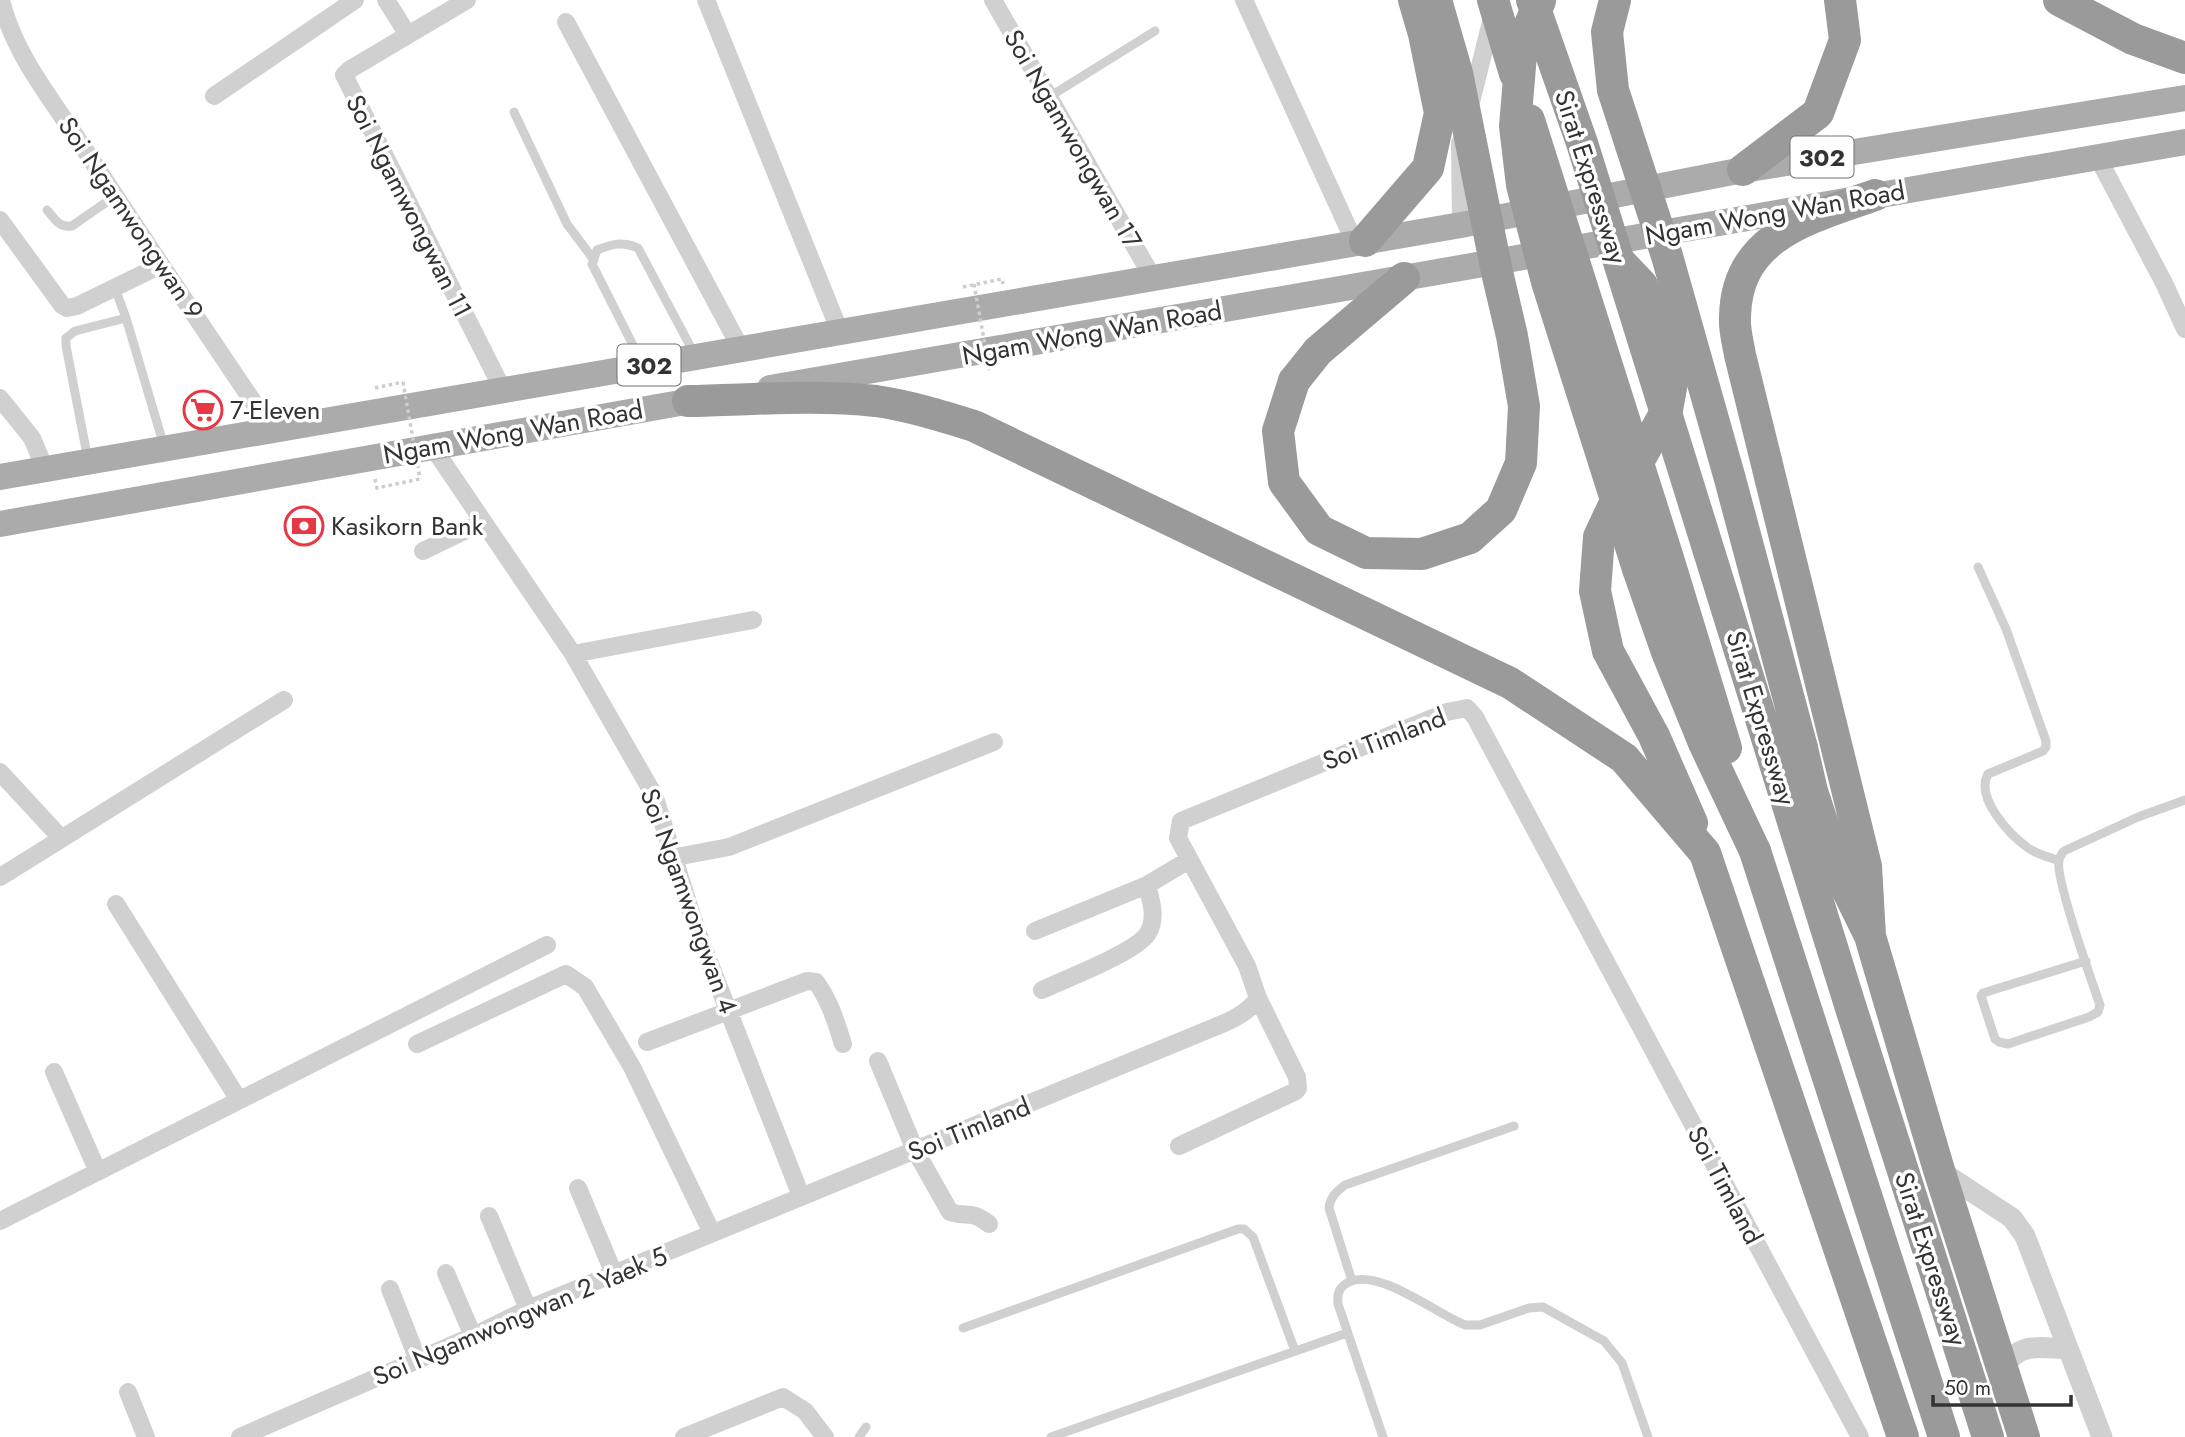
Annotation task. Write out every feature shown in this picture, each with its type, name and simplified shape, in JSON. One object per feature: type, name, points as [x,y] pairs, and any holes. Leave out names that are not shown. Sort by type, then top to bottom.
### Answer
[{"type":"highway","points":[[1360,242],[1428,168],[1440,113],[1424,34],[1414,0]]},
{"type":"highway","points":[[1404,278],[1318,351],[1294,381],[1278,431],[1284,482],[1319,530],[1366,552],[1422,554],[1470,538],[1501,510],[1521,463],[1524,406],[1512,336],[1457,73],[1436,0]]},
{"type":"highway","name":"Sirat Expressway","points":[[1492,0],[1668,558],[1755,851],[1944,1437]]},
{"type":"highway","name":"Sirat Expressway","points":[[1532,0],[1586,156],[1850,1005],[1988,1437]]},
{"type":"highway","points":[[1541,0],[1522,43],[1515,126],[1522,185],[1547,282],[1667,652],[1704,743],[1755,851]]},
{"type":"highway","points":[[1615,0],[1607,32],[1613,90],[1670,269],[1730,479],[1812,791],[1838,871],[1870,936],[1939,1170],[2024,1437]]},
{"type":"highway","points":[[1743,170],[1818,113],[1845,40],[1840,0]]},
{"type":"highway","points":[[2059,0],[2133,39],[2185,58]]},
{"type":"highway","points":[[2066,0],[2095,19]]},
{"type":"highway","points":[[1870,936],[1866,866],[1743,368],[1734,318],[1738,286],[1751,260],[1769,242],[1797,224],[1875,195]]},
{"type":"highway","points":[[1600,243],[1642,285],[1661,334],[1673,377],[1667,410],[1614,505],[1600,537],[1595,591],[1608,652],[1654,736],[1705,853],[1903,1437]]},
{"type":"highway","points":[[688,401],[826,398],[876,402],[926,411],[975,426],[1510,683],[1623,758],[1705,853]]},
{"type":"main road","name":"Ngam Wong Wan Road","points":[[0,477],[1461,225],[1743,170],[2185,98]]},
{"type":"main road","name":"Ngam Wong Wan Road","points":[[0,524],[688,401],[2185,142]]},
{"type":"street","name":"Soi Ngamwongwan 9","points":[[1,0],[6,21],[21,52],[272,430]]},
{"type":"street","points":[[214,96],[355,0]]},
{"type":"street","points":[[386,0],[408,35]]},
{"type":"street","name":"Soi Ngamwongwan 11","points":[[467,0],[344,75],[503,390]]},
{"type":"street","points":[[706,0],[840,332]]},
{"type":"street","name":"Soi Ngamwongwan 17","points":[[993,0],[1153,278]]},
{"type":"street","points":[[1244,0],[1360,242]]},
{"type":"street","points":[[1461,225],[1459,146],[1491,22],[1492,0]]},
{"type":"street","points":[[566,22],[741,349]]},
{"type":"street","points":[[2097,156],[2185,329]]},
{"type":"street","points":[[0,220],[62,305],[67,308],[77,306],[161,265]]},
{"type":"street","points":[[0,398],[32,438],[45,469]]},
{"type":"street","name":"Soi Ngamwongwan 4","points":[[432,446],[573,654],[654,794],[676,857],[697,931],[801,1196]]},
{"type":"street","points":[[423,551],[482,522]]},
{"type":"street","points":[[573,654],[753,620]]},
{"type":"street","points":[[0,877],[284,700]]},
{"type":"street","name":"Soi Timland","points":[[801,1196],[1210,1030],[1249,1008],[1258,998],[1247,966],[1178,838],[1181,821],[1447,712],[1467,708],[1481,729],[1860,1437]]},
{"type":"street","points":[[676,857],[729,847],[994,742]]},
{"type":"street","points":[[0,772],[61,838]]},
{"type":"street","points":[[1035,931],[1147,885],[1189,860]]},
{"type":"street","points":[[1042,990],[1129,948],[1147,935],[1153,915],[1147,885]]},
{"type":"street","points":[[116,904],[239,1100]]},
{"type":"street","points":[[0,1221],[547,945]]},
{"type":"street","points":[[417,1044],[566,974],[575,979],[585,987],[632,1067],[712,1233]]},
{"type":"street","points":[[647,1042],[801,983],[816,982],[833,1010],[843,1044]]},
{"type":"street","points":[[1179,1146],[1298,1088],[1297,1077],[1258,998]]},
{"type":"street","points":[[878,1061],[915,1150],[950,1212],[976,1214],[989,1224]]},
{"type":"street","points":[[54,1072],[98,1171]]},
{"type":"street","points":[[1939,1170],[2012,1217],[2025,1236],[2102,1437]]},
{"type":"street","points":[[578,1188],[614,1274]]},
{"type":"street","name":"Soi Ngamwongwan 2 Yaek 5","points":[[240,1437],[473,1336],[528,1309],[801,1196]]},
{"type":"street","points":[[489,1216],[528,1309]]},
{"type":"street","points":[[446,1273],[473,1336]]},
{"type":"street","points":[[390,1289],[418,1360]]},
{"type":"street","points":[[2003,1367],[2019,1351],[2029,1348],[2068,1349]]},
{"type":"street","points":[[128,1392],[146,1437]]},
{"type":"street","points":[[684,1437],[783,1397],[805,1411],[825,1437]]},
{"type":"lane","points":[[1049,97],[1155,31]]},
{"type":"lane","points":[[514,112],[567,224],[594,260]]},
{"type":"lane","points":[[47,210],[60,225],[72,226],[115,196]]},
{"type":"lane","points":[[643,366],[592,264],[597,250],[615,243],[638,248],[696,357]]},
{"type":"lane","points":[[115,288],[164,448]]},
{"type":"lane","points":[[89,462],[66,338],[75,331],[126,318]]},
{"type":"lane","points":[[1978,567],[2006,629],[2046,741],[2043,751],[1988,774],[1985,789],[1993,811],[2010,832],[2029,849],[2059,861]]},
{"type":"lane","points":[[2086,961],[1983,993],[1981,996],[1995,1039],[2008,1044],[2098,1012],[2099,1005],[2086,961],[2060,878],[2059,861],[2064,851],[2138,817],[2185,800]]},
{"type":"lane","points":[[1352,1280],[1329,1208],[1332,1197],[1338,1190],[1345,1185],[1514,1126]]},
{"type":"lane","points":[[963,1328],[1244,1229],[1253,1237],[1295,1351]]},
{"type":"lane","points":[[1383,1437],[1338,1304],[1337,1295],[1342,1286],[1352,1280],[1366,1278],[1383,1282],[1465,1325],[1480,1325],[1536,1307],[1559,1314],[1604,1341],[1622,1363],[1648,1437]]},
{"type":"lane","points":[[1051,1437],[1347,1333]]},
{"type":"lane","points":[[859,1437],[866,1427]]},
{"type":"path","points":[[974,284],[990,373]]},
{"type":"path","points":[[377,488],[420,479],[403,382]]},
{"type":"place","name":"7-Eleven","points":[[203,410]]},
{"type":"place","name":"Kasikorn Bank","points":[[304,526]]}]
